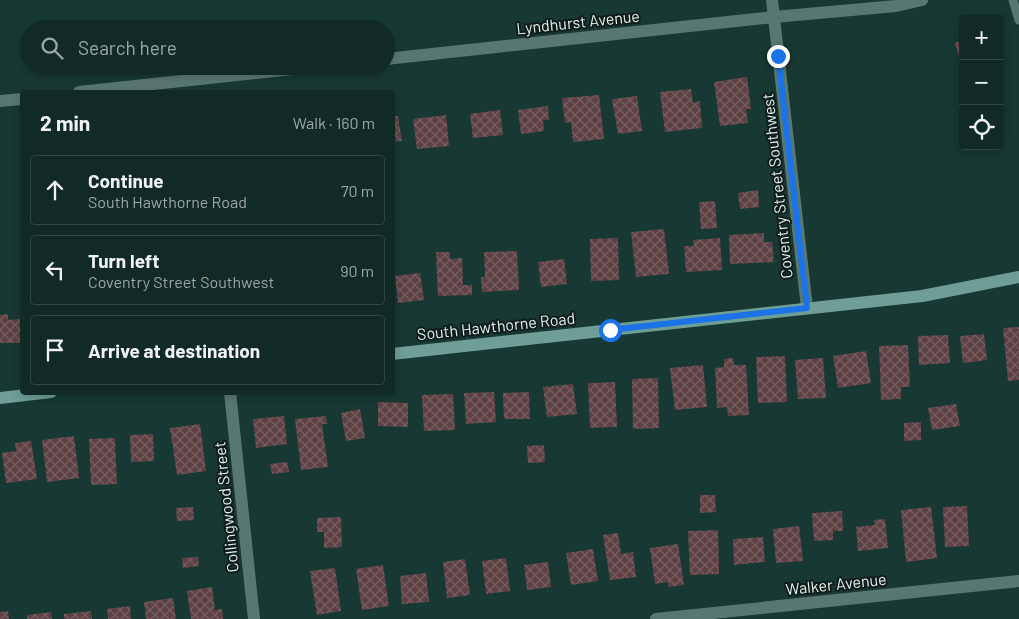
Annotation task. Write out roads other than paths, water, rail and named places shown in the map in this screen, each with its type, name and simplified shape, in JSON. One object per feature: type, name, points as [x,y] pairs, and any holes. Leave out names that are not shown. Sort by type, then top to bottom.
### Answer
[{"type":"main road","name":"South Hawthorne Road","points":[[395,354],[922,296],[1019,276]]},
{"type":"main road","points":[[0,398],[26,395]]},
{"type":"street","name":"Coventry Street Southwest","points":[[772,0],[807,308]]},
{"type":"street","name":"Lyndhurst Avenue","points":[[395,58],[774,17],[896,6],[922,0]]},
{"type":"street","points":[[98,90],[237,75]]},
{"type":"street","points":[[0,101],[20,99]]},
{"type":"street","name":"Collingwood Street","points":[[230,395],[254,619]]},
{"type":"street","name":"Walker Avenue","points":[[656,619],[1019,581]]},
{"type":"lane","points":[[1013,0],[1019,20]]}]
